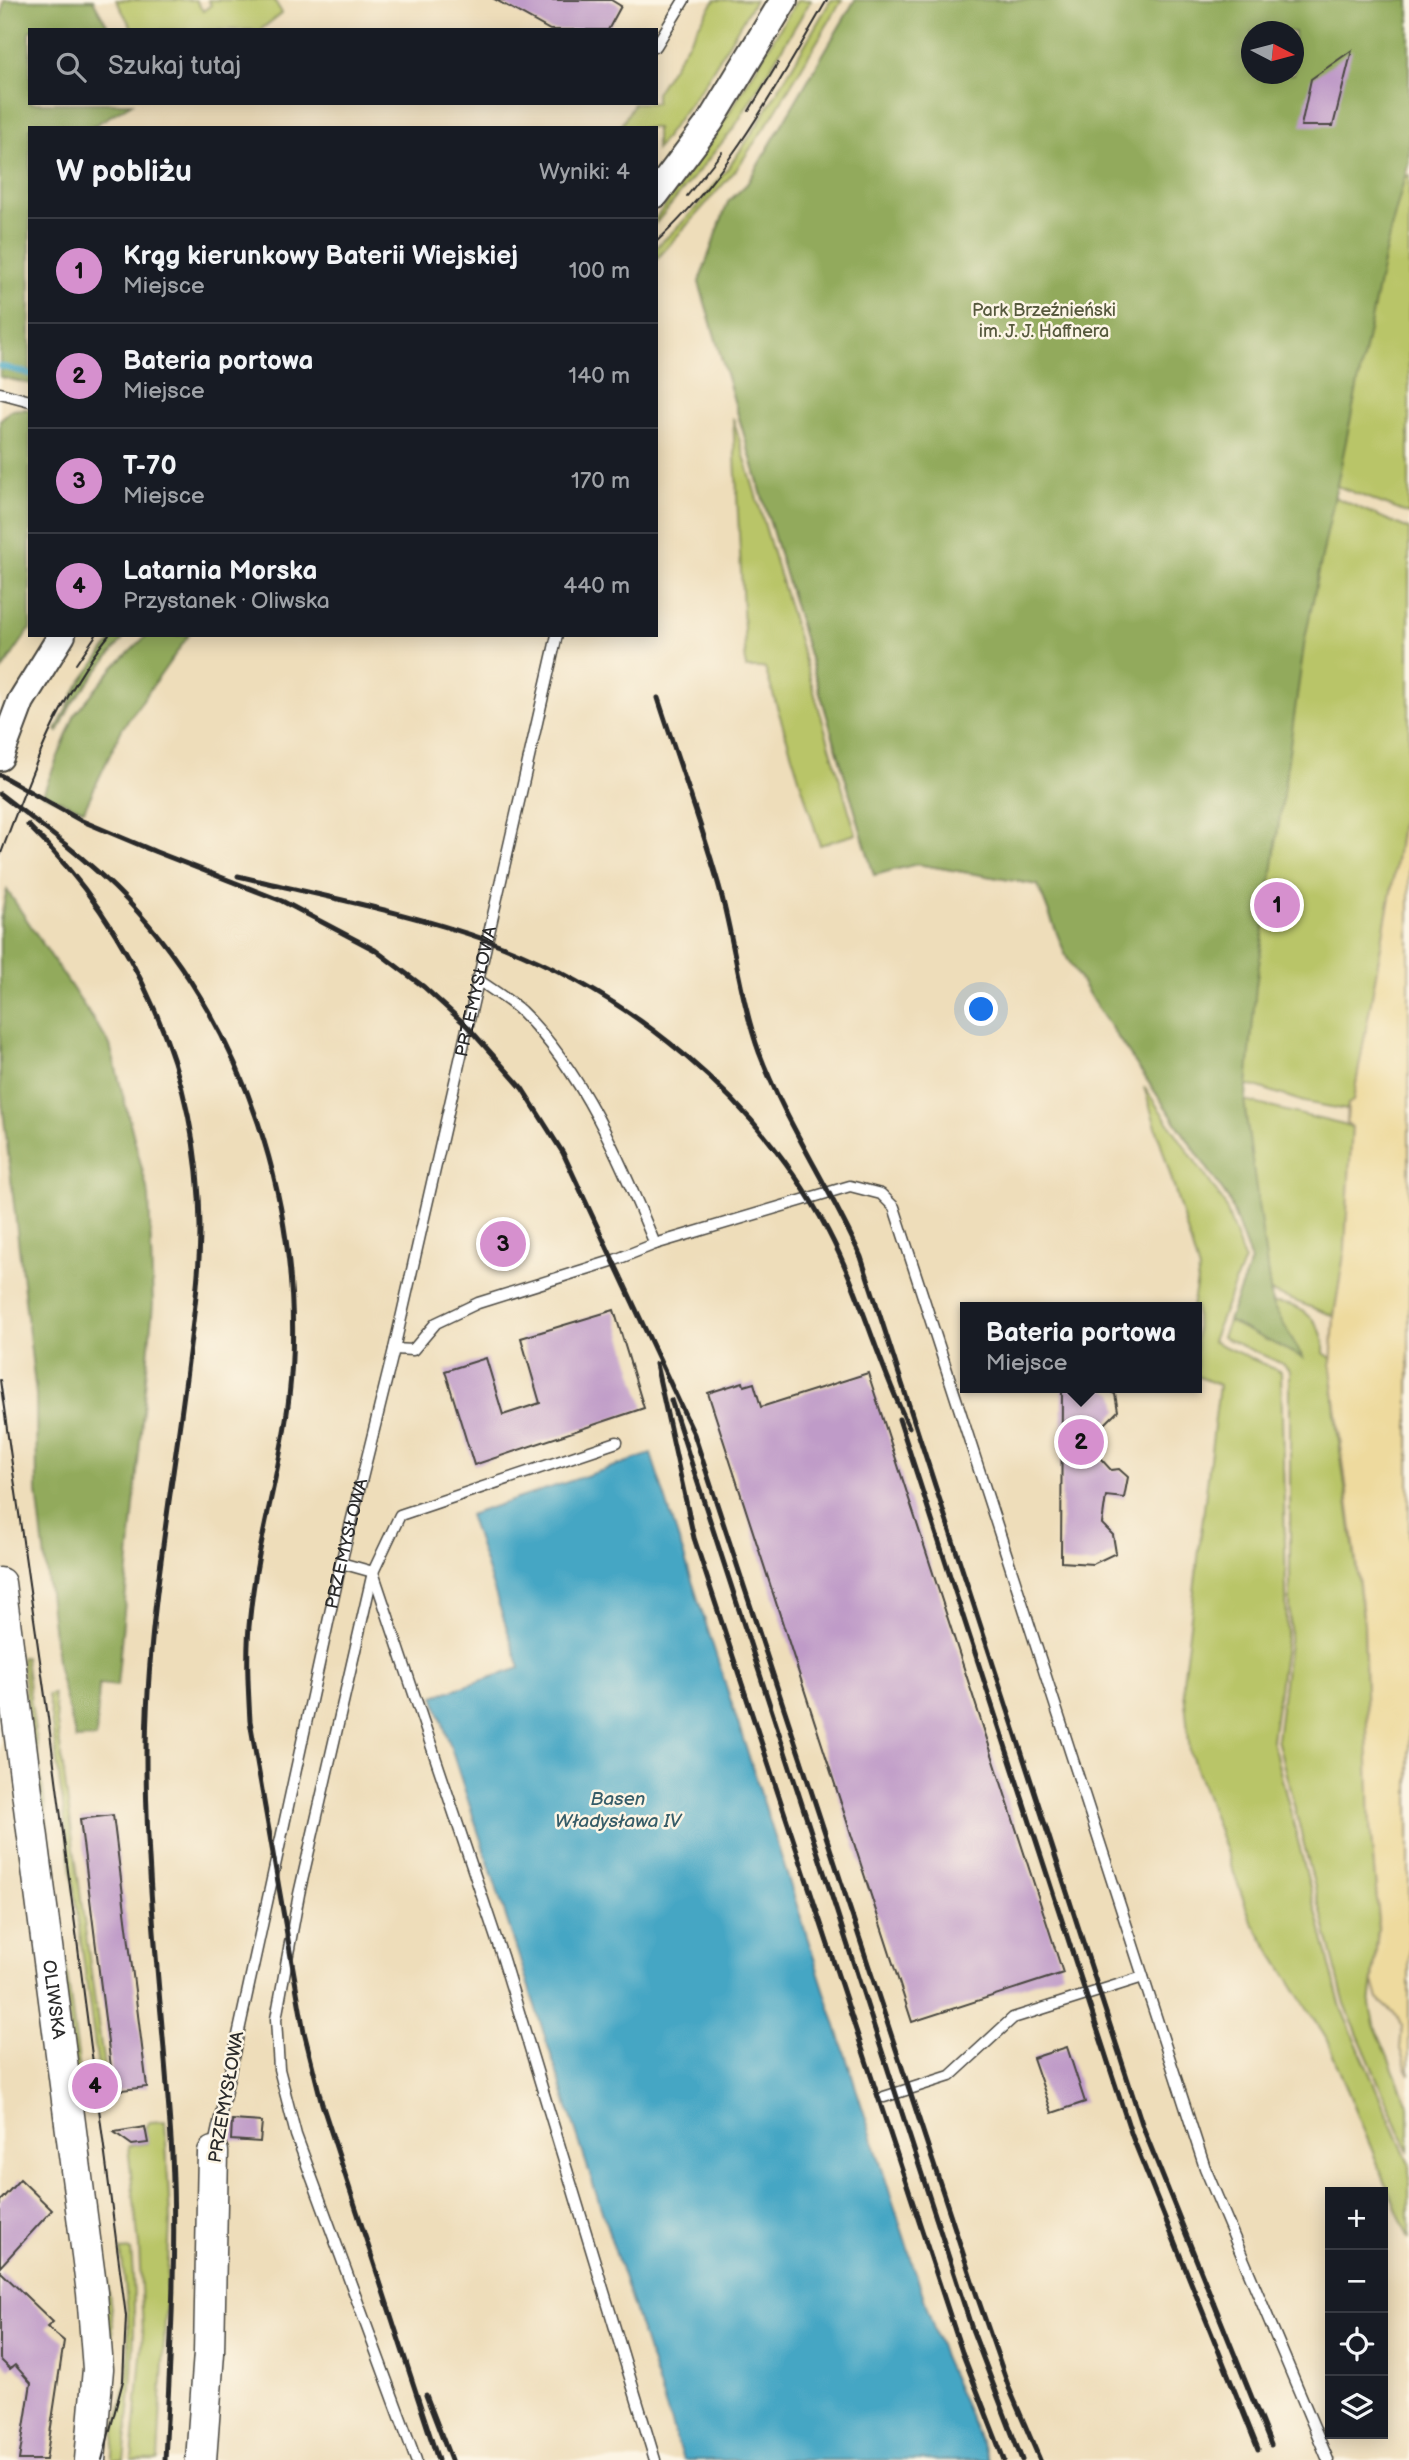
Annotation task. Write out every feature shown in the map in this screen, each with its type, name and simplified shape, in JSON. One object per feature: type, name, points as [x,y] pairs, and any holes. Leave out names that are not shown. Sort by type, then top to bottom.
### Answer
[{"type":"main road","name":"OLIWSKA","points":[[0,1583],[92,2293],[98,2369],[90,2460]]},
{"type":"main road","name":"PRZEMYSŁOWA","points":[[201,2460],[209,2353],[213,2152]]},
{"type":"street","points":[[658,191],[710,122],[783,0]]},
{"type":"street","points":[[0,757],[21,701],[61,637]]},
{"type":"lane","points":[[658,43],[684,0]]},
{"type":"lane","points":[[0,393],[28,400]]},
{"type":"lane","name":"PRZEMYSŁOWA","points":[[213,2152],[341,1563],[394,1349],[557,637]]},
{"type":"lane","points":[[477,979],[521,1011],[563,1062],[613,1142],[655,1244]]},
{"type":"lane","points":[[394,1349],[413,1350],[436,1323],[478,1303],[615,1260],[655,1244],[850,1186],[881,1194],[894,1207],[1205,2168],[1328,2460]]},
{"type":"lane","points":[[416,2460],[296,2135],[279,2069],[276,2019],[299,1894],[373,1572],[400,1515],[617,1443]]},
{"type":"lane","points":[[341,1563],[373,1572]]},
{"type":"lane","points":[[373,1572],[502,1956],[655,2460]]},
{"type":"lane","points":[[884,2097],[950,2076],[1013,2018],[1143,1976]]},
{"type":"green space","points":[[4,0],[93,0],[109,28],[28,28],[28,105],[129,105],[93,126],[28,126],[28,384],[0,377],[0,26]]},
{"type":"green space","points":[[116,0],[196,0],[203,11],[211,5],[208,0],[274,0],[282,13],[263,28],[132,28]]},
{"type":"green space","points":[[715,0],[755,0],[704,84],[658,147],[658,126],[621,126],[633,105],[658,105],[658,90]]},
{"type":"green space","points":[[797,0],[811,0],[734,128],[658,221],[658,215],[712,141]]},
{"type":"green space","points":[[831,0],[842,0],[773,115],[736,170],[658,258],[658,245],[709,193],[774,98]]},
{"type":"green space","name":"Park Brzeźnieński im. J. J. Haffnera","points":[[855,0],[1409,0],[1409,161],[1405,176],[1409,175],[1409,514],[1337,486],[1334,497],[1409,529],[1409,768],[1394,875],[1353,1102],[1348,1104],[1347,1110],[1304,1102],[1258,1087],[1246,1086],[1245,1101],[1352,1127],[1345,1249],[1334,1316],[1271,1292],[1272,1303],[1293,1306],[1310,1317],[1321,1333],[1324,1353],[1331,1358],[1335,1414],[1364,1623],[1370,1825],[1379,1920],[1370,2005],[1374,2024],[1409,2107],[1409,2153],[1345,2005],[1277,1739],[1290,1634],[1290,1371],[1283,1364],[1222,1337],[1251,1261],[1229,1200],[1093,1001],[1066,956],[1038,885],[917,864],[874,875],[699,282],[728,202],[747,184]]},
{"type":"green space","name":"Park Brzeźnieński im. J. J. Haffnera","points":[[855,0],[1409,0],[1409,161],[1386,248],[1305,639],[1256,986],[1245,1109],[1272,1304],[1303,1358],[1228,1321],[1251,1261],[1229,1200],[1093,1001],[1066,956],[1038,885],[917,864],[874,875],[699,282],[728,202],[747,184]]},
{"type":"green space","points":[[11,410],[28,410],[28,632],[2,670],[0,420]]},
{"type":"green space","points":[[733,418],[856,834],[820,845],[765,668],[746,668]]},
{"type":"green space","points":[[114,637],[124,637],[71,705],[58,732],[56,730],[77,687]]},
{"type":"green space","points":[[145,637],[188,637],[122,729],[84,810],[43,794],[75,714],[114,667]]},
{"type":"green space","points":[[7,890],[110,1045],[149,1196],[153,1304],[117,1686],[99,1684],[96,1738],[76,1739],[58,1669],[37,1492],[36,1395],[0,1084],[0,921]]},
{"type":"green space","points":[[1144,1087],[1224,1203],[1244,1260],[1212,1341],[1281,1372],[1287,1631],[1272,1740],[1341,2008],[1409,2164],[1409,2240],[1326,2038],[1251,1920],[1190,1752],[1183,1682],[1219,1385],[1202,1378],[1202,1302],[1193,1302],[1199,1271]]},
{"type":"green space","points":[[21,1657],[25,1657],[82,2086],[78,2087]]},
{"type":"green space","points":[[53,1694],[106,2082],[100,2083],[48,1695]]},
{"type":"green space","points":[[165,2121],[170,2221],[158,2460],[132,2460],[143,2332],[139,2246],[128,2146],[147,2143],[145,2127],[150,2122]]},
{"type":"green space","points":[[131,2250],[134,2329],[129,2407],[124,2460],[113,2460],[114,2437],[129,2355],[128,2310],[121,2251]]},
{"type":"green space","points":[[97,2254],[104,2254],[113,2325],[110,2366]]},
{"type":"sand","points":[[1409,768],[1409,2075],[1400,2049],[1402,2026],[1399,2018],[1378,1999],[1373,1981],[1379,1920],[1370,1825],[1364,1623],[1331,1368],[1334,1316],[1345,1249],[1352,1127],[1347,1123],[1348,1104],[1353,1101],[1394,875]]},
{"type":"water","name":"Basen Władysława IV","points":[[651,1454],[943,2357],[989,2460],[683,2460],[434,1696],[520,1668],[469,1515]]},
{"type":"building","points":[[496,0],[611,0],[621,6],[609,28],[546,28]]},
{"type":"building","points":[[1352,50],[1333,126],[1301,126],[1311,79]]},
{"type":"building","points":[[495,1224],[515,1226],[510,1264],[490,1262]]},
{"type":"building","points":[[614,1310],[644,1408],[474,1465],[445,1371],[486,1358],[503,1415],[540,1403],[521,1338]]},
{"type":"building","points":[[868,1373],[1063,1973],[912,2022],[708,1393],[743,1382],[744,1386],[754,1383],[761,1407]]},
{"type":"building","points":[[1062,1393],[1113,1393],[1118,1411],[1103,1426],[1100,1458],[1111,1470],[1119,1469],[1128,1477],[1124,1498],[1106,1496],[1102,1524],[1113,1535],[1116,1553],[1093,1564],[1061,1562]]},
{"type":"building","points":[[113,1815],[147,2087],[114,2091],[80,1819]]},
{"type":"building","points":[[1067,2047],[1085,2102],[1052,2113],[1033,2058]]},
{"type":"building","points":[[232,2120],[262,2122],[260,2142],[231,2140]]},
{"type":"building","points":[[145,2127],[148,2143],[132,2145],[114,2132]]},
{"type":"building","points":[[20,2179],[52,2210],[0,2267],[0,2201]]},
{"type":"building","points":[[0,2271],[53,2322],[47,2327],[64,2341],[46,2460],[19,2460],[31,2383],[15,2365],[10,2369],[0,2359]]},
{"type":"waterway","points":[[0,366],[28,373]]},
{"type":"tram line","points":[[658,240],[683,216],[729,158],[770,96],[827,0]]},
{"type":"tram line","points":[[749,111],[778,63]]},
{"type":"tram line","points":[[687,196],[722,152]]},
{"type":"tram line","points":[[76,664],[95,637]]},
{"type":"tram line","points":[[0,856],[33,770],[59,714],[90,660],[107,637]]},
{"type":"tram line","points":[[0,1380],[47,1710],[126,2316],[123,2381],[102,2460]]},
{"type":"railway","points":[[658,698],[715,872],[747,1013],[759,1052],[782,1105],[861,1257],[1144,2130],[1271,2445]]},
{"type":"railway","points":[[0,775],[80,820],[154,851]]},
{"type":"railway","points":[[0,794],[101,875],[161,939],[200,996],[232,1058],[258,1123],[277,1191],[289,1260],[293,1329],[289,1397],[281,1452],[253,1588],[248,1655],[250,1721],[304,2032],[322,2104],[438,2460]]},
{"type":"railway","points":[[28,825],[66,866],[100,911],[130,958],[154,1008],[174,1061],[188,1115],[197,1170],[200,1227],[197,1284],[154,1615],[147,1710],[149,1857],[169,2105],[174,2231],[165,2460]]},
{"type":"railway","points":[[146,848],[282,901],[375,950],[424,987],[467,1026],[522,1088],[563,1153],[694,1434],[977,2296],[1009,2388],[1040,2460]]},
{"type":"railway","points":[[238,876],[396,913],[489,941],[541,963],[592,990],[640,1021],[685,1056],[727,1095],[765,1137],[799,1182],[840,1255],[909,1427]]},
{"type":"railway","points":[[656,1364],[694,1538],[962,2352],[1004,2460]]},
{"type":"railway","points":[[671,1400],[972,2329],[1022,2460]]},
{"type":"railway","points":[[899,1419],[1132,2136],[1258,2449]]},
{"type":"railway","points":[[426,2395],[451,2460]]},
{"type":"place","name":"Krąg kierunkowy Baterii Wiejskiej","points":[[1277,905]]},
{"type":"place","name":"T-70","points":[[503,1244]]},
{"type":"place","name":"Bateria portowa","points":[[1081,1442]]},
{"type":"place","name":"Latarnia Morska","points":[[95,2086]]}]
